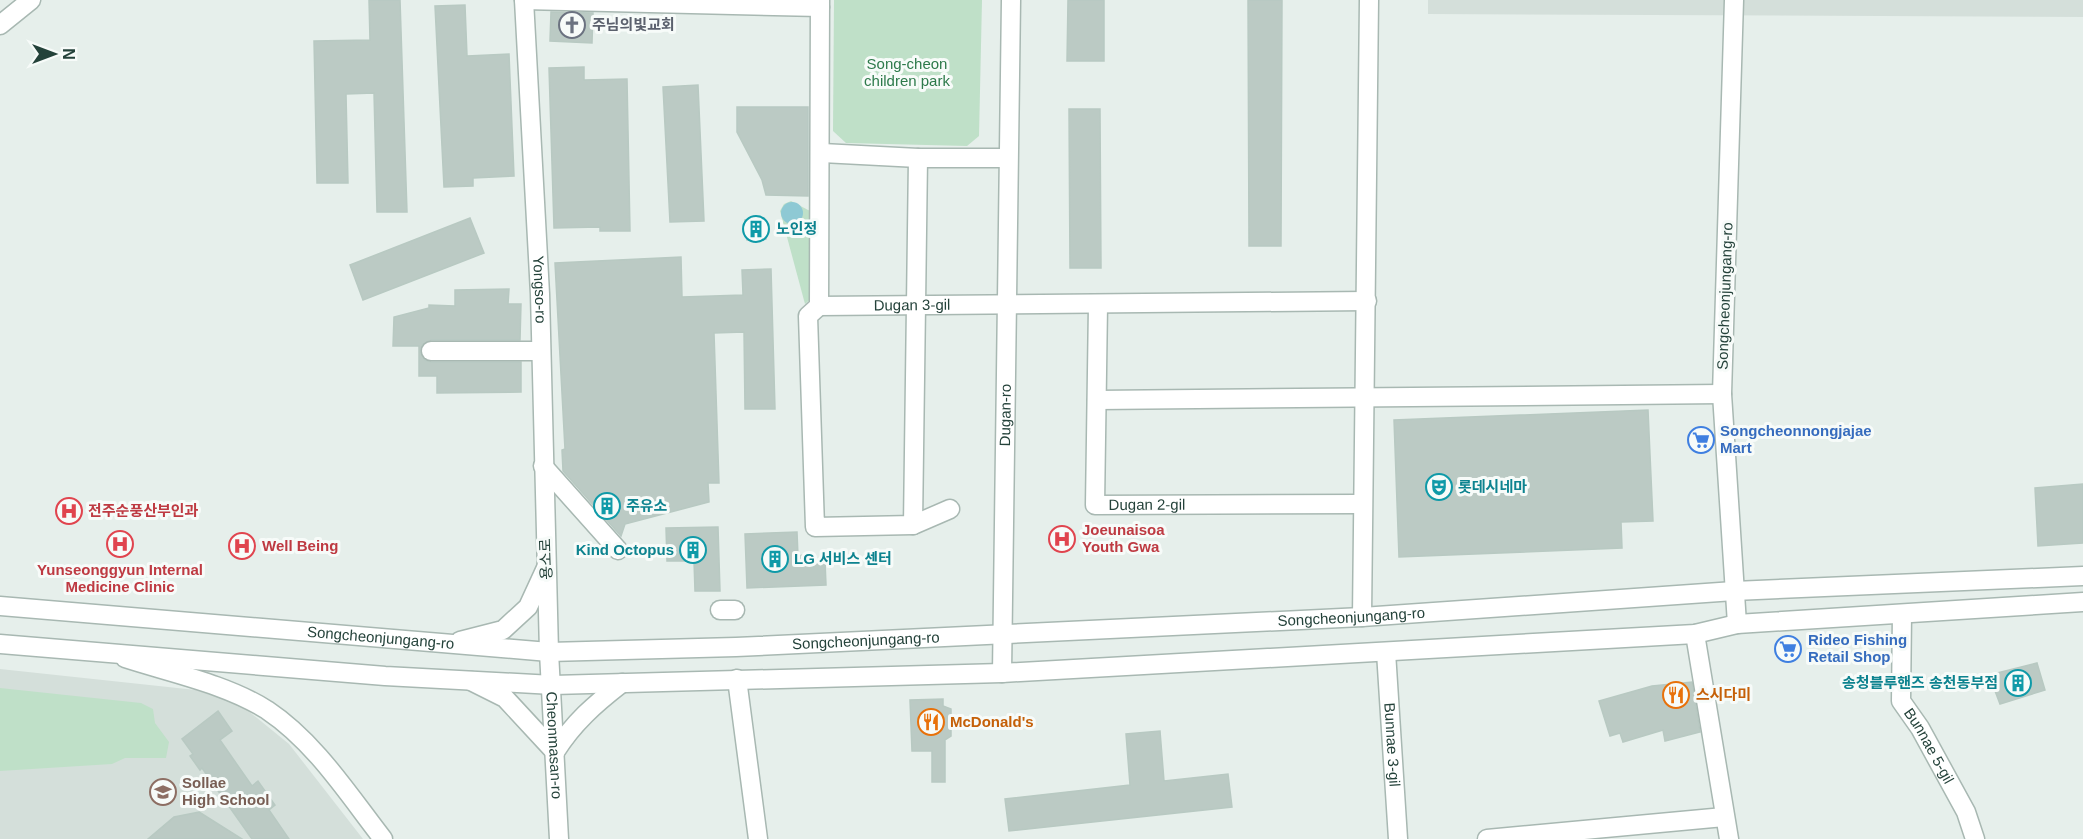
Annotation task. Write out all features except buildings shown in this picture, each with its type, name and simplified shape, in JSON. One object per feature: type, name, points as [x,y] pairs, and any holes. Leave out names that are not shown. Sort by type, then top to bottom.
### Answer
[{"type":"street","points":[[0,25],[31,0]]},
{"type":"street","name":"Yongso-ro","points":[[543,465],[541,351],[524,0],[820,3]]},
{"type":"street","name":"Dugan-ro","points":[[1002,673],[1011,0]]},
{"type":"street","points":[[1362,618],[1369,0]]},
{"type":"street","name":"Songcheonjungang-ro","points":[[1734,0],[1722,394],[1737,624]]},
{"type":"street","points":[[820,3],[822,153],[819,306],[808,316],[815,527],[913,525],[950,509]]},
{"type":"street","points":[[822,153],[918,158],[1008,158]]},
{"type":"street","points":[[913,525],[918,158]]},
{"type":"street","name":"Dugan 3-gil","points":[[819,306],[1367,301]]},
{"type":"street","name":"Dugan 2-gil","points":[[1098,305],[1095,505],[1362,504]]},
{"type":"street","points":[[431,351],[541,351]]},
{"type":"street","points":[[1097,400],[1722,394]]},
{"type":"street","points":[[543,465],[618,550]]},
{"type":"street","name":"용소로","points":[[543,465],[549,652]]},
{"type":"street","points":[[446,644],[503,630],[528,607],[546,568]]},
{"type":"street","name":"Songcheonjungang-ro","points":[[0,606],[549,652],[736,647],[1362,618],[1734,591],[2083,576]]},
{"type":"street","points":[[0,644],[471,681],[553,685],[1002,673],[1695,634],[1737,624],[2083,602]]},
{"type":"street","name":"Bunnae 5-gil","points":[[1902,614],[1901,701],[1920,728],[1966,812],[1975,839]]},
{"type":"street","points":[[1695,634],[1729,839]]},
{"type":"street","name":"Cheonmasan-ro","points":[[549,652],[553,685],[559,839]]},
{"type":"street","name":"Bunnae 3-gil","points":[[1386,652],[1398,839]]},
{"type":"street","points":[[115,654],[222,690],[266,710],[310,746],[382,839]]},
{"type":"street","points":[[737,679],[758,839]]},
{"type":"street","points":[[471,681],[506,698],[555,752],[569,729],[587,710],[622,683]]},
{"type":"street","points":[[1487,839],[1577,835],[1724,817]]},
{"type":"shaded area","points":[[1428,0],[2083,0],[2083,17],[1428,14]]},
{"type":"shaded area","name":"Sollae High School","points":[[0,669],[196,690],[241,705],[289,744],[363,839],[0,839]]},
{"type":"green space","name":"Song-cheon children park","points":[[834,0],[982,0],[979,136],[967,146],[846,143],[833,131]]},
{"type":"green space","points":[[791,201],[810,211],[813,297],[805,304],[780,211],[784,204]]},
{"type":"green space","points":[[0,688],[141,703],[153,709],[155,723],[169,742],[166,758],[125,758],[112,764],[0,771]]},
{"type":"water","points":[[792,202],[800,205],[803,213],[800,221],[792,224],[784,221],[781,213],[784,205]]},
{"type":"place","name":"주님의빛교회","points":[[572,25]]},
{"type":"place","name":"노인정","points":[[756,229]]},
{"type":"place","name":"Songcheonnongjajae Mart","points":[[1701,440]]},
{"type":"place","name":"롯데시네마","points":[[1439,487]]},
{"type":"place","name":"주유소","points":[[607,506]]},
{"type":"place","name":"전주순풍산부인과","points":[[69,511]]},
{"type":"place","name":"Joeunaisoa Youth Gwa","points":[[1062,539]]},
{"type":"place","name":"Yunseonggyun Internal Medicine Clinic","points":[[120,544]]},
{"type":"place","name":"Well Being","points":[[242,546]]},
{"type":"place","name":"Kind Octopus","points":[[693,550]]},
{"type":"place","name":"LG 서비스 센터","points":[[775,559]]},
{"type":"place","name":"Rideo Fishing Retail Shop","points":[[1788,649]]},
{"type":"place","name":"송청블루핸즈 송천동부점","points":[[2018,683]]},
{"type":"place","name":"스시다미","points":[[1676,695]]},
{"type":"place","name":"McDonald's","points":[[931,722]]},
{"type":"place","name":"Sollae High School","points":[[163,792]]}]
